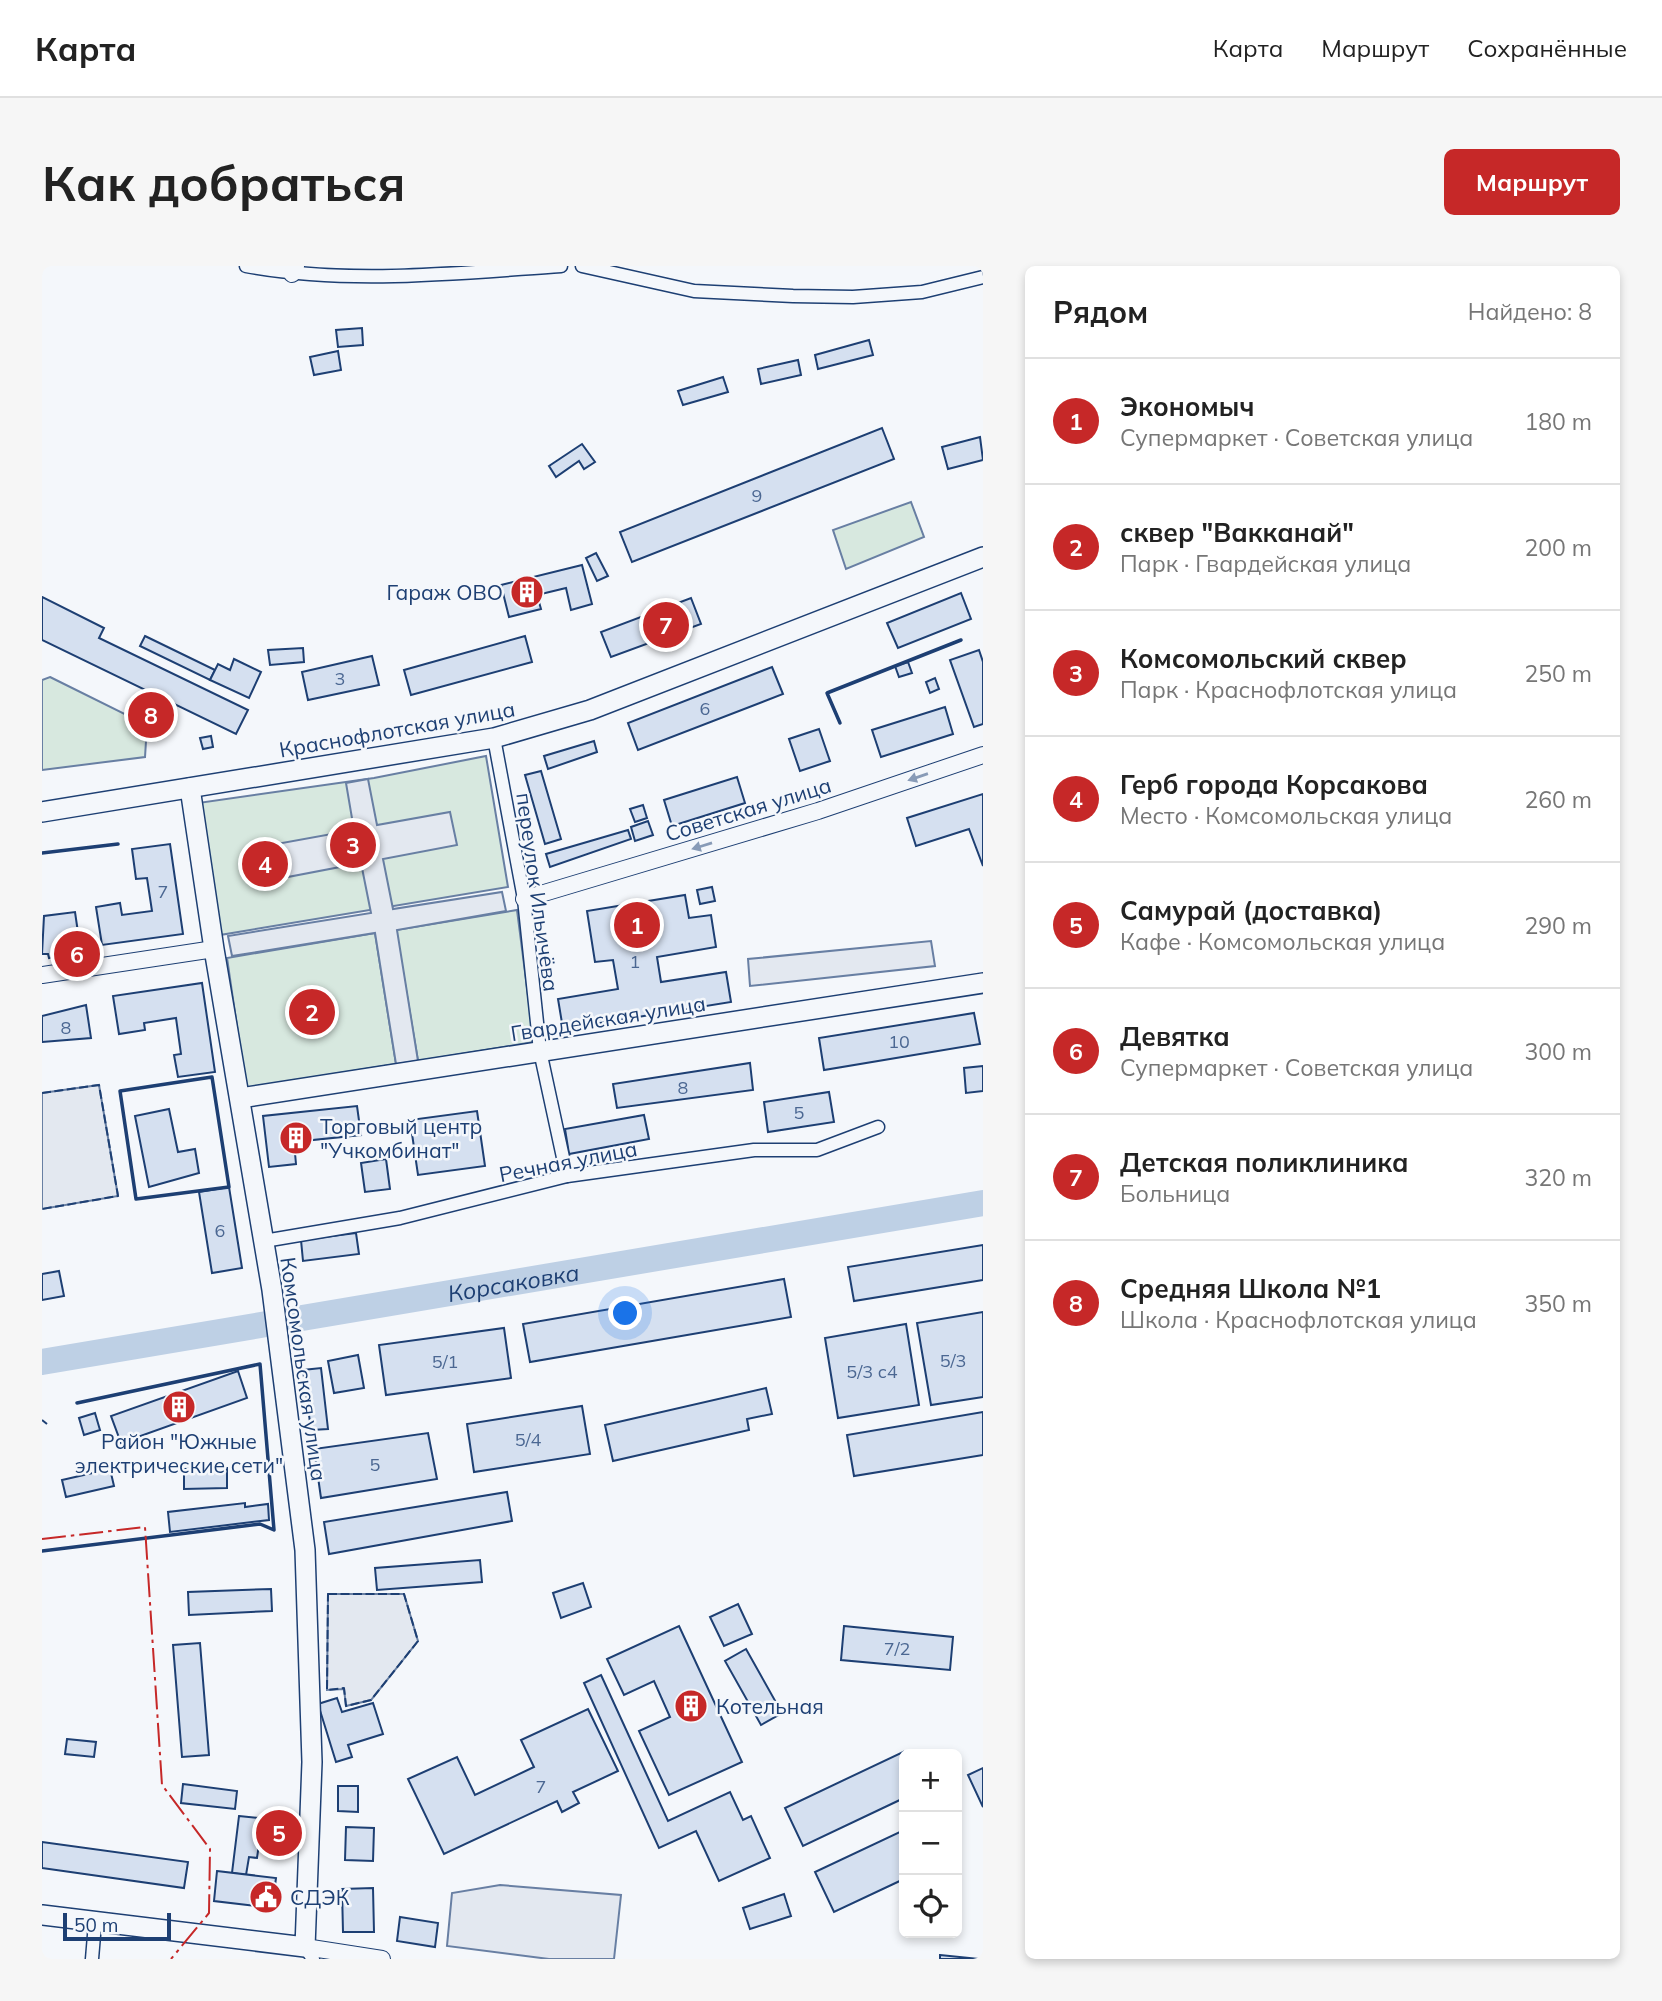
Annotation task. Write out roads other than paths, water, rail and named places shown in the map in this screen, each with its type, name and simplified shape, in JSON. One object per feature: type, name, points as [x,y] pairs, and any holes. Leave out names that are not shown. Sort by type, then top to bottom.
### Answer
[{"type":"main road","name":"Краснофлотская улица","points":[[42,812],[494,738],[590,710],[983,557]]},
{"type":"main road","name":"Комсомольская улица","points":[[190,788],[274,1306],[305,1550],[312,1762],[309,1953]]},
{"type":"main road","name":"Гвардейская улица","points":[[240,1098],[983,983]]},
{"type":"main road","points":[[42,1915],[309,1953]]},
{"type":"street","points":[[246,266],[294,270],[489,271],[561,266]]},
{"type":"street","points":[[582,266],[694,291],[793,296],[853,297],[922,292],[983,277]]},
{"type":"street","name":"переулок Ильичёва","points":[[494,738],[524,899],[540,1051],[567,1177]]},
{"type":"street","name":"Советская улица","points":[[524,899],[818,811],[983,755]]},
{"type":"street","points":[[42,975],[214,949]]},
{"type":"street","name":"Речная улица","points":[[264,1241],[400,1218],[567,1177],[754,1150],[817,1150],[878,1127]]},
{"type":"street","points":[[92,1959],[95,1923]]},
{"type":"street","points":[[309,1953],[382,1959]]},
{"type":"waterway","name":"Корсаковка","points":[[42,1362],[983,1203]]},
{"type":"place","name":"Гараж ОВО","points":[[527,592]]},
{"type":"place","name":"Детская поликлиника","points":[[666,625]]},
{"type":"place","name":"Средняя Школа №1","points":[[151,715]]},
{"type":"place","name":"Комсомольский сквер","points":[[353,845]]},
{"type":"place","name":"Герб города Корсакова","points":[[265,864]]},
{"type":"place","name":"Экономыч","points":[[637,925]]},
{"type":"place","name":"Девятка","points":[[77,954]]},
{"type":"place","name":"сквер \"Вакканай\"","points":[[312,1012]]},
{"type":"place","name":"Торговый центр \"Учкомбинат\"","points":[[296,1138]]},
{"type":"place","name":"Район \"Южные электрические сети\"","points":[[179,1407]]},
{"type":"place","name":"Котельная","points":[[691,1706]]},
{"type":"place","name":"Самурай (доставка)","points":[[279,1833]]},
{"type":"place","name":"СДЭК","points":[[266,1897]]}]
